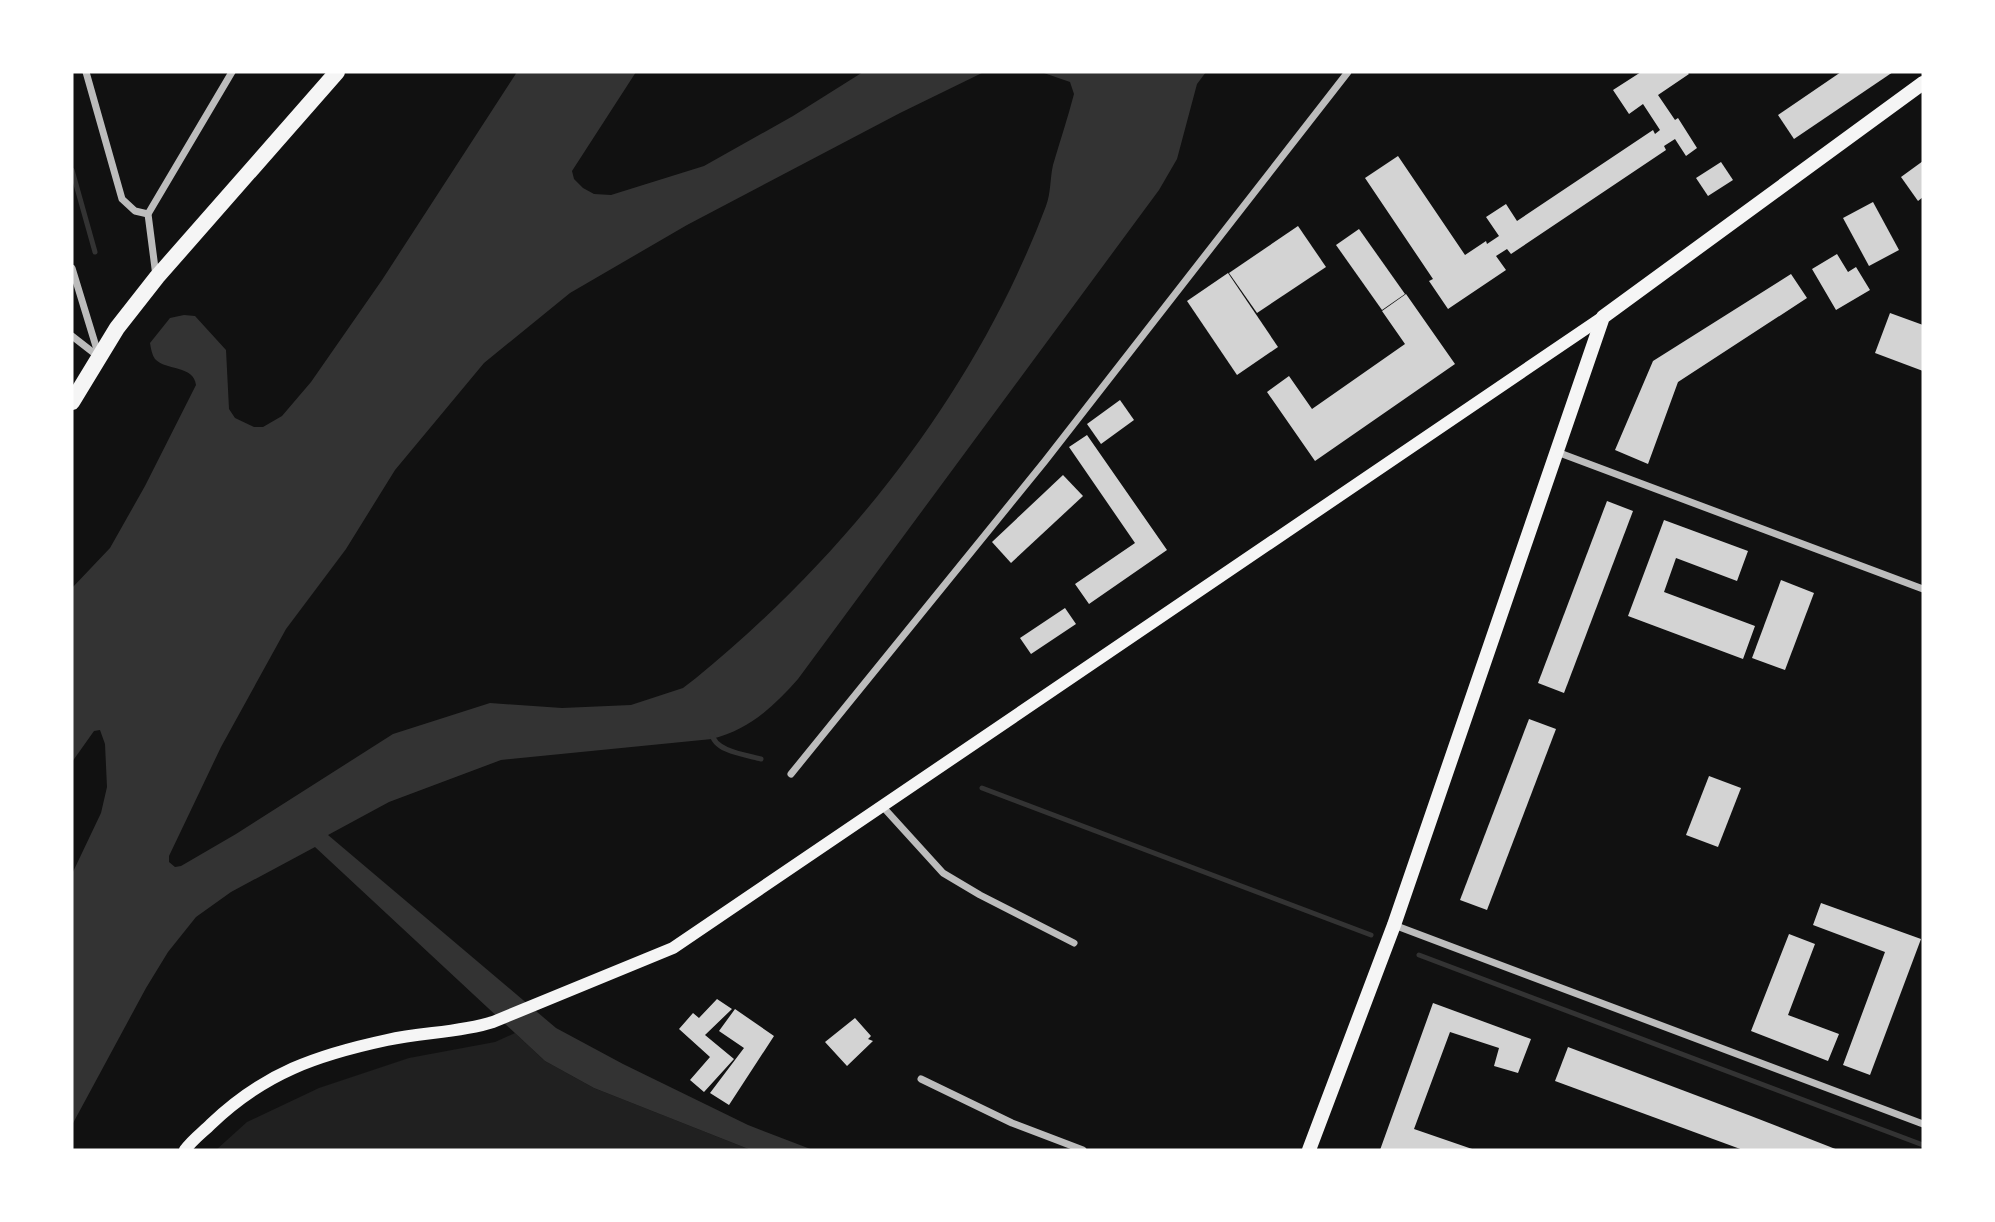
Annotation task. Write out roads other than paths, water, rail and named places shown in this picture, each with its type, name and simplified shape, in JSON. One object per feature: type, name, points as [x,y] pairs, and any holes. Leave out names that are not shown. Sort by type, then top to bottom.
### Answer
[{"type":"highway","points":[[72,402],[117,328],[157,277],[337,72]]},
{"type":"main road","points":[[185,1150],[229,1107],[264,1082],[294,1067],[389,1040],[469,1029],[493,1022],[673,948],[1603,317],[1923,83]]},
{"type":"main road","points":[[1309,1150],[1394,925],[1603,317]]},
{"type":"street","points":[[86,72],[122,199],[135,211],[148,214]]},
{"type":"street","points":[[157,277],[148,214],[232,72]]},
{"type":"street","points":[[791,774],[1045,461],[1348,72]]},
{"type":"street","points":[[72,268],[99,357]]},
{"type":"street","points":[[72,336],[99,357]]},
{"type":"street","points":[[1556,452],[1923,589]]},
{"type":"street","points":[[883,807],[943,873],[1074,943]]},
{"type":"street","points":[[1394,925],[1923,1124]]},
{"type":"street","points":[[921,1079],[1012,1123],[1083,1150]]},
{"type":"waterway","points":[[72,170],[95,252]]},
{"type":"waterway","points":[[712,733],[714,739],[724,748],[761,759]]},
{"type":"waterway","points":[[982,788],[1371,935]]},
{"type":"waterway","points":[[1419,955],[1923,1145]]}]
